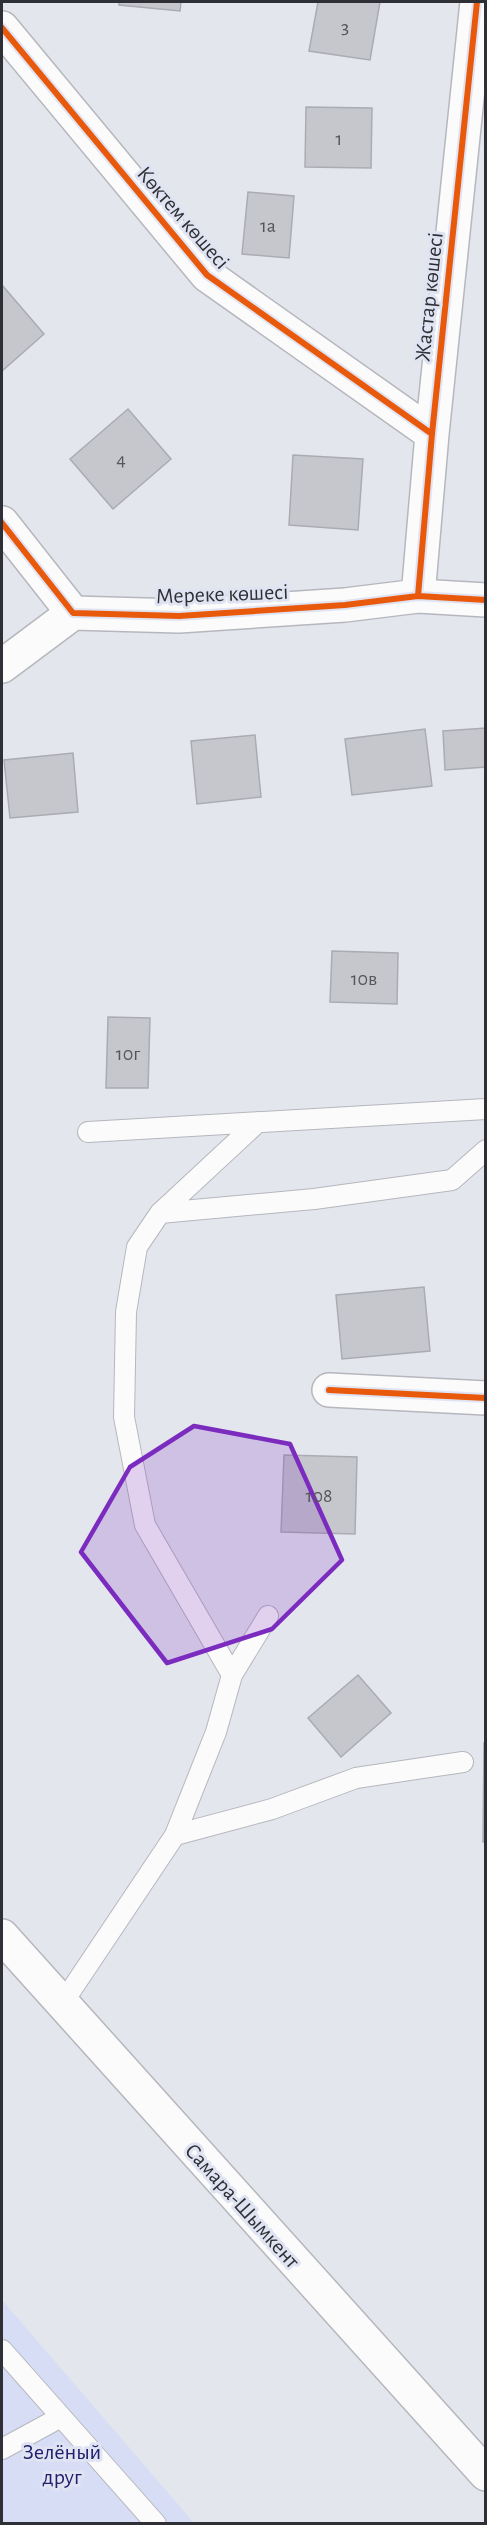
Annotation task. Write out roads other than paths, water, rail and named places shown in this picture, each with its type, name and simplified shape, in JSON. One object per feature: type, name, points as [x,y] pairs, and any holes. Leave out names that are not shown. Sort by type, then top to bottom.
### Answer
[{"type":"main road","name":"Көктем көшесі","points":[[3,2],[2,28],[207,275],[432,434]]},
{"type":"main road","name":"Жастар көшесі","points":[[418,596],[432,434],[477,2]]},
{"type":"main road","points":[[2,523],[73,613],[2,666]]},
{"type":"main road","name":"Мереке көшесі","points":[[73,613],[179,616],[345,605],[418,596],[486,600]]},
{"type":"main road","points":[[329,1390],[486,1398]]},
{"type":"main road","name":"Самара-Шымкент","points":[[2,1936],[486,2474]]},
{"type":"lane","points":[[88,1132],[486,1109]]},
{"type":"lane","points":[[232,1675],[145,1525],[124,1417],[126,1312],[137,1247],[160,1213],[258,1122]]},
{"type":"lane","points":[[160,1213],[314,1199],[452,1180],[486,1150]]},
{"type":"lane","points":[[62,2004],[176,1834],[216,1732],[232,1675],[268,1616]]},
{"type":"lane","points":[[176,1834],[272,1809],[356,1778],[463,1762]]},
{"type":"lane","points":[[2,2350],[156,2523]]},
{"type":"lane","points":[[2,2449],[61,2416]]},
{"type":"park label","name":"Зелёный друг","points":[[62,2464]]}]
